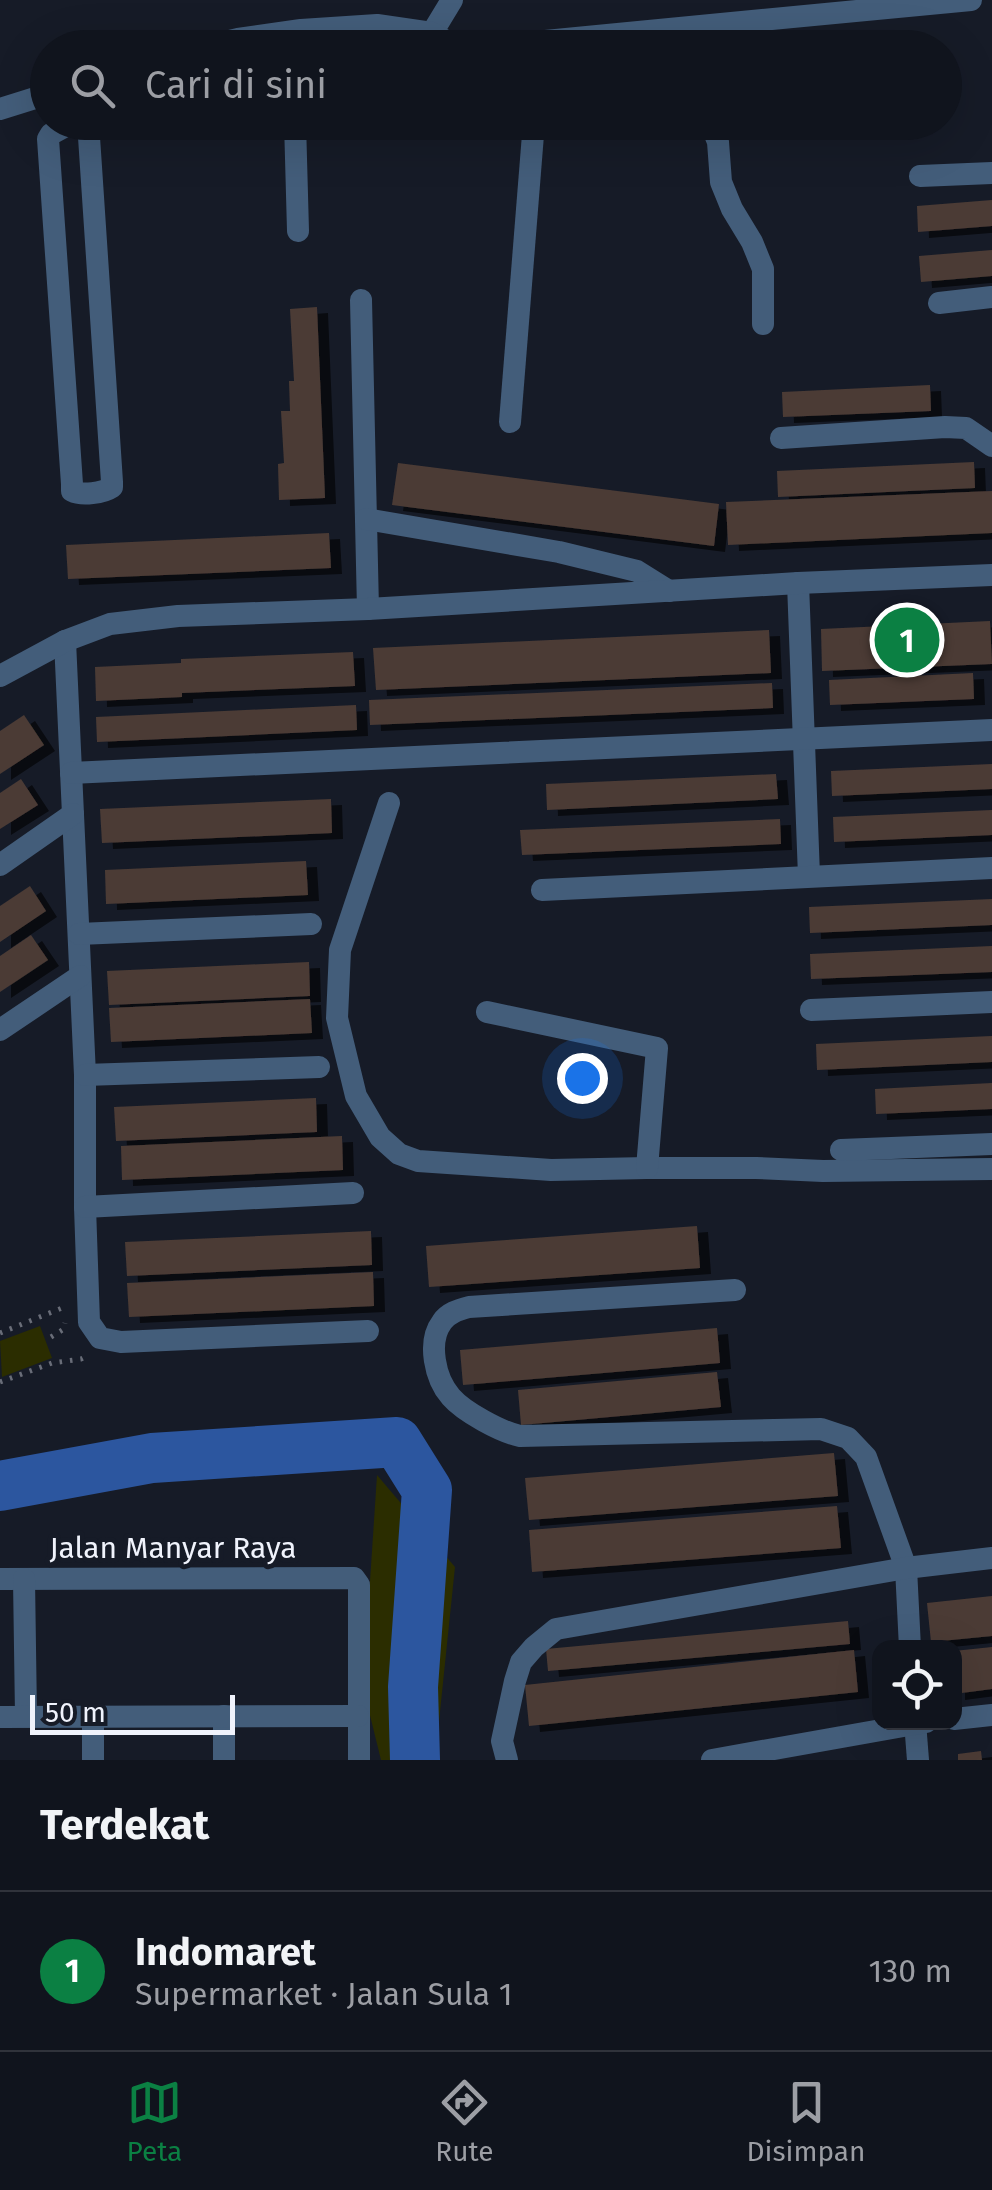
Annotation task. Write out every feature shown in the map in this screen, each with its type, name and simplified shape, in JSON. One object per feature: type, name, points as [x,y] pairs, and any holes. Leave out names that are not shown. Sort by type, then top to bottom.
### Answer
[{"type":"street","points":[[433,30],[452,0]]},
{"type":"street","points":[[747,30],[971,0]]},
{"type":"street","points":[[308,30],[377,25],[416,30]]},
{"type":"street","points":[[0,109],[30,100]]},
{"type":"street","points":[[48,140],[72,491],[78,494],[112,487],[89,140]]},
{"type":"street","points":[[296,140],[298,230]]},
{"type":"street","points":[[510,422],[533,140]]},
{"type":"street","points":[[717,140],[721,182],[763,269],[764,324]]},
{"type":"street","points":[[920,176],[992,172]]},
{"type":"street","points":[[939,303],[992,298]]},
{"type":"street","points":[[361,300],[368,609]]},
{"type":"street","points":[[60,314],[100,308]]},
{"type":"street","points":[[782,438],[946,427],[966,428],[992,446]]},
{"type":"street","points":[[366,519],[559,552],[637,571],[669,591]]},
{"type":"street","points":[[0,676],[66,641],[110,624],[178,616],[992,574]]},
{"type":"street","points":[[798,584],[809,876]]},
{"type":"street","points":[[66,641],[85,1075],[89,1322],[100,1338],[121,1342],[368,1330]]},
{"type":"street","points":[[71,772],[992,730]]},
{"type":"street","points":[[389,802],[340,950],[337,1018],[356,1096],[380,1136],[399,1154],[418,1162],[550,1170],[992,1169]]},
{"type":"street","points":[[0,865],[74,814]]},
{"type":"street","points":[[542,890],[992,868]]},
{"type":"street","points":[[79,934],[311,924]]},
{"type":"street","points":[[0,1030],[80,976]]},
{"type":"street","points":[[812,1010],[992,1002]]},
{"type":"street","points":[[486,1012],[657,1048],[647,1168]]},
{"type":"street","points":[[85,1075],[319,1068]]},
{"type":"street","points":[[841,1150],[992,1144]]},
{"type":"street","points":[[85,1207],[353,1193]]},
{"type":"street","points":[[735,1290],[469,1306],[451,1313],[440,1324],[434,1342],[435,1363],[444,1387],[459,1405],[508,1434],[821,1428],[848,1438],[866,1457],[906,1568],[910,1640]]},
{"type":"street","points":[[507,1760],[502,1741],[521,1662],[556,1629],[906,1568],[992,1558]]},
{"type":"street","name":"Jalan Manyar Raya","points":[[0,1579],[354,1578],[359,1585],[358,1716]]},
{"type":"street","points":[[24,1579],[26,1716]]},
{"type":"street","points":[[962,1718],[992,1715]]},
{"type":"street","points":[[0,1716],[358,1716],[359,1760]]},
{"type":"street","points":[[93,1716],[93,1760]]},
{"type":"street","points":[[224,1716],[224,1760]]},
{"type":"street","points":[[712,1760],[877,1730]]},
{"type":"street","points":[[916,1730],[918,1760]]},
{"type":"path","points":[[0,1333],[62,1307],[88,1302]]},
{"type":"path","points":[[0,1382],[52,1363],[81,1359],[94,1351],[100,1338]]},
{"type":"shaded area","points":[[40,1326],[52,1358],[2,1377],[0,1341]]},
{"type":"shaded area","points":[[377,1475],[455,1567],[435,1760],[381,1760],[363,1687]]},
{"type":"building","points":[[992,200],[992,226],[918,232],[917,206]]},
{"type":"building","points":[[992,250],[992,276],[921,282],[919,256]]},
{"type":"building","points":[[317,307],[325,498],[279,500],[278,464],[284,463],[281,411],[290,411],[289,381],[294,381],[290,309]]},
{"type":"building","points":[[930,385],[931,411],[783,417],[782,392]]},
{"type":"building","points":[[974,462],[975,488],[778,497],[777,471]]},
{"type":"building","points":[[398,463],[719,504],[714,546],[392,505]]},
{"type":"building","points":[[992,491],[992,533],[728,545],[726,502]]},
{"type":"building","points":[[329,533],[331,568],[68,579],[66,545]]},
{"type":"building","points":[[990,621],[992,664],[822,671],[821,629]]},
{"type":"building","points":[[769,630],[771,673],[376,690],[373,648]]},
{"type":"building","points":[[353,652],[355,686],[182,693],[182,697],[96,701],[95,667]]},
{"type":"building","points":[[973,673],[974,699],[830,705],[829,680]]},
{"type":"building","points":[[772,683],[773,708],[370,725],[369,700]]},
{"type":"building","points":[[356,705],[357,730],[97,742],[96,717]]},
{"type":"building","points":[[24,715],[44,745],[0,774],[0,731]]},
{"type":"building","points":[[992,764],[992,789],[832,796],[831,771]]},
{"type":"building","points":[[776,774],[778,799],[547,810],[546,784]]},
{"type":"building","points":[[21,779],[38,805],[0,829],[0,793]]},
{"type":"building","points":[[331,799],[332,833],[102,843],[100,809]]},
{"type":"building","points":[[992,810],[992,835],[834,842],[833,817]]},
{"type":"building","points":[[780,819],[781,844],[522,855],[520,830]]},
{"type":"building","points":[[306,861],[308,895],[106,904],[105,870]]},
{"type":"building","points":[[30,886],[46,911],[0,942],[0,906]]},
{"type":"building","points":[[992,899],[992,925],[810,933],[809,907]]},
{"type":"building","points":[[31,935],[48,960],[0,992],[0,956]]},
{"type":"building","points":[[992,946],[992,972],[811,979],[810,954]]},
{"type":"building","points":[[309,962],[310,996],[109,1005],[107,971]]},
{"type":"building","points":[[310,999],[312,1033],[111,1042],[109,1008]]},
{"type":"building","points":[[992,1036],[992,1062],[817,1070],[816,1044]]},
{"type":"building","points":[[992,1083],[992,1109],[876,1114],[875,1089]]},
{"type":"building","points":[[316,1098],[317,1132],[116,1141],[114,1107]]},
{"type":"building","points":[[342,1136],[343,1170],[122,1180],[121,1146]]},
{"type":"building","points":[[697,1226],[700,1268],[429,1287],[426,1246]]},
{"type":"building","points":[[371,1231],[372,1265],[127,1276],[125,1242]]},
{"type":"building","points":[[373,1272],[374,1306],[129,1317],[127,1283]]},
{"type":"building","points":[[717,1328],[720,1363],[463,1385],[460,1350]]},
{"type":"building","points":[[717,1372],[721,1407],[521,1425],[518,1390]]},
{"type":"building","points":[[834,1453],[838,1496],[529,1520],[525,1478]]},
{"type":"building","points":[[837,1506],[841,1548],[532,1572],[529,1530]]},
{"type":"building","points":[[992,1596],[992,1636],[931,1640],[927,1603]]},
{"type":"building","points":[[848,1621],[850,1644],[548,1671],[546,1649]]},
{"type":"building","points":[[992,1647],[992,1689],[962,1693],[962,1650]]},
{"type":"building","points":[[854,1650],[858,1692],[529,1726],[525,1685]]},
{"type":"building","points":[[981,1751],[982,1760],[958,1760],[958,1754]]},
{"type":"waterway","points":[[0,1486],[152,1458],[397,1442],[427,1490],[413,1687],[415,1760]]},
{"type":"place","name":"Indomaret","points":[[907,640]]}]
